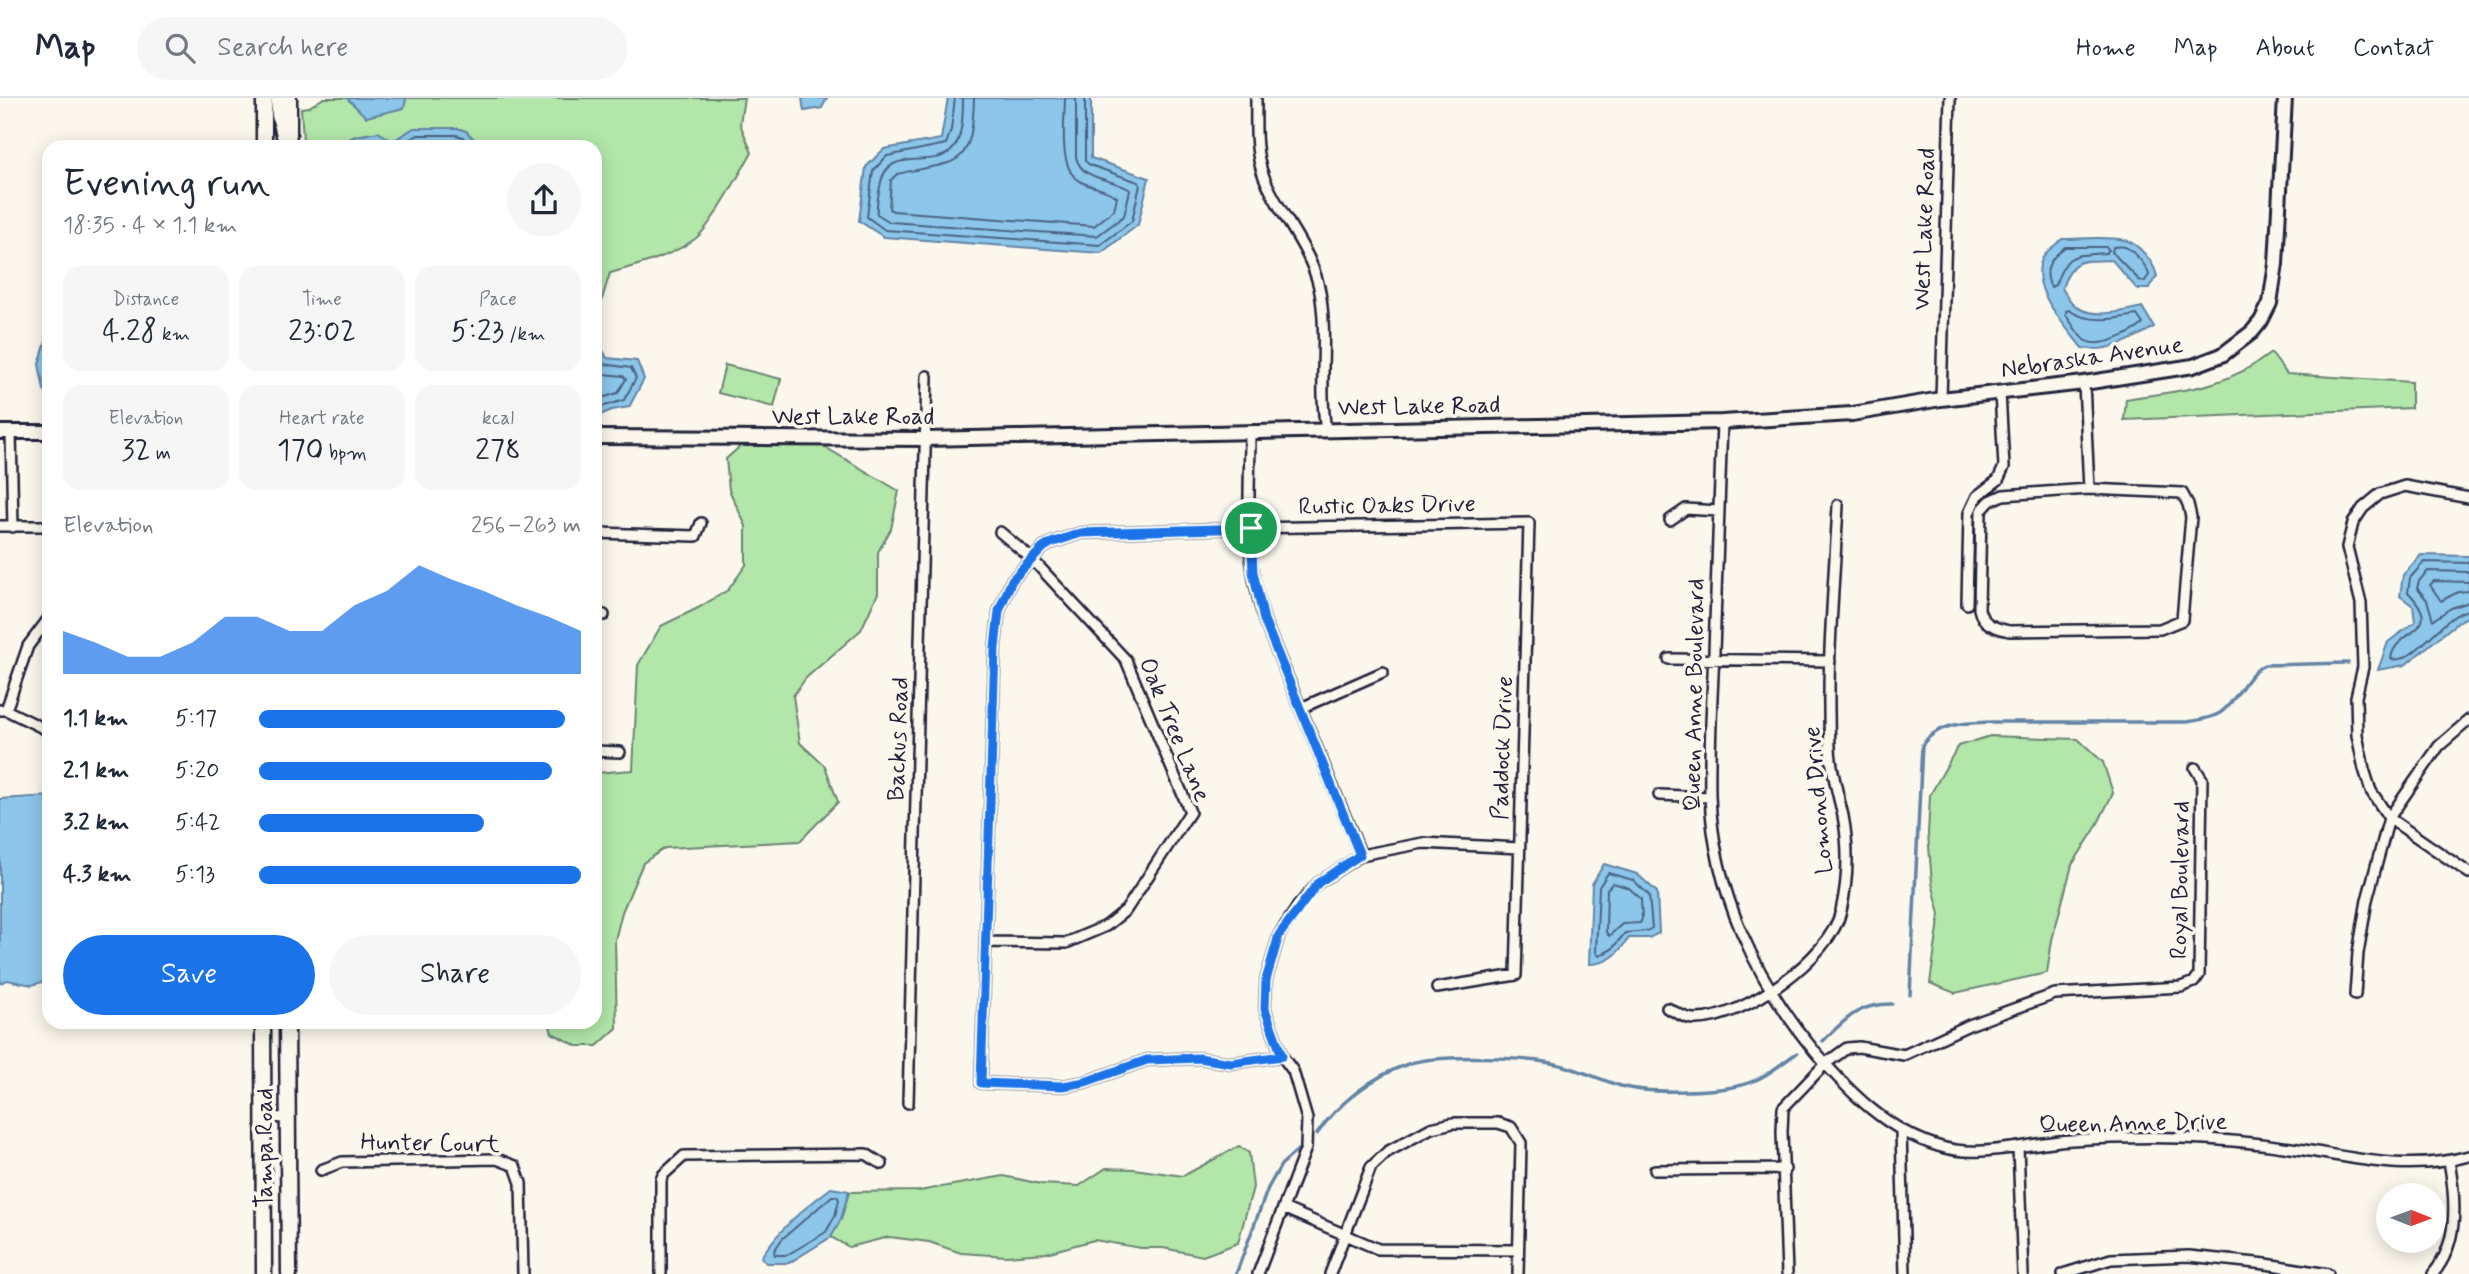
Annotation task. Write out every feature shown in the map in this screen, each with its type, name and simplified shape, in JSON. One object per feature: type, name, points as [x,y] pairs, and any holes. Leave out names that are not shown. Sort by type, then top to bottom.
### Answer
[{"type":"main road","points":[[264,98],[264,140]]},
{"type":"main road","points":[[278,98],[279,115],[286,140]]},
{"type":"main road","points":[[288,140],[289,98]]},
{"type":"main road","name":"Tampa Road","points":[[263,1029],[264,1274]]},
{"type":"main road","name":"Tampa Road","points":[[287,1029],[289,1274]]},
{"type":"street","points":[[1255,98],[1256,148],[1263,176],[1309,260],[1319,285],[1323,315],[1326,430]]},
{"type":"street","name":"West Lake Road","points":[[602,437],[925,439],[1722,422],[1852,414],[1941,399],[1950,98]]},
{"type":"street","name":"Nebraska Avenue","points":[[1941,399],[2084,383],[2193,366],[2222,355],[2240,343],[2261,321],[2270,303],[2276,264],[2284,98]]},
{"type":"street","name":"Backus Road","points":[[908,1103],[926,376]]},
{"type":"street","points":[[2084,383],[2089,489]]},
{"type":"street","points":[[1967,604],[1969,513],[1977,496],[1998,480],[2004,467],[2000,392]]},
{"type":"street","name":"Queen Anne Boulevard","points":[[1722,422],[1710,797],[1723,877],[1744,941],[1771,991],[1825,1064]]},
{"type":"street","points":[[13,527],[6,432],[42,432]]},
{"type":"street","points":[[1250,432],[1253,572],[1264,620],[1360,855]]},
{"type":"street","points":[[2469,498],[2405,486],[2380,494],[2363,508],[2353,523],[2347,547],[2361,603],[2363,667],[2356,698],[2357,735],[2371,791],[2389,818],[2469,873]]},
{"type":"street","points":[[2089,489],[2182,493],[2191,517],[2182,621],[2160,629],[2008,631],[1993,627],[1980,616],[1979,609],[1982,511],[1990,501],[2003,495],[2089,489]]},
{"type":"street","name":"Lomond Drive","points":[[1667,1008],[1692,1020],[1714,1018],[1734,1012],[1771,991],[1830,938],[1841,915],[1846,888],[1847,853],[1830,748],[1830,661],[1838,505]]},
{"type":"street","points":[[1670,520],[1686,509],[1718,511]]},
{"type":"street","points":[[602,533],[696,536],[701,523]]},
{"type":"street","name":"Rustic Oaks Drive","points":[[1282,1056],[1231,1063],[1199,1058],[1147,1060],[1085,1082],[1063,1086],[981,1083],[995,648],[999,611],[1012,580],[1051,543],[1081,533],[1530,523]]},
{"type":"street","name":"Paddock Drive","points":[[1437,988],[1516,975],[1530,523]]},
{"type":"street","points":[[0,526],[42,526]]},
{"type":"street","points":[[1000,532],[1032,559]]},
{"type":"street","name":"Oak Tree Lane","points":[[986,942],[1066,943],[1106,926],[1126,910],[1190,812],[1126,660],[1032,559]]},
{"type":"street","points":[[42,627],[28,646],[3,710],[42,728]]},
{"type":"street","points":[[1668,659],[1830,661]]},
{"type":"street","points":[[1301,708],[1382,672]]},
{"type":"street","points":[[2356,995],[2358,953],[2367,900],[2389,818],[2439,746],[2469,720]]},
{"type":"street","points":[[602,751],[620,752]]},
{"type":"street","name":"Royal Boulevard","points":[[1825,1064],[1853,1046],[1897,1055],[1910,1054],[1969,1025],[2055,993],[2181,987],[2194,982],[2199,975],[2203,831],[2202,779],[2195,768]]},
{"type":"street","points":[[1659,795],[1710,797]]},
{"type":"street","points":[[1258,1274],[1307,1148],[1307,1119],[1293,1071],[1282,1056],[1265,1009],[1266,980],[1279,935],[1318,883],[1360,855],[1423,843],[1519,848]]},
{"type":"street","points":[[1787,1274],[1783,1108],[1825,1064]]},
{"type":"street","name":"Queen Anne Drive","points":[[1825,1064],[1867,1108],[1901,1131],[1941,1148],[1972,1151],[2070,1140],[2181,1138],[2249,1143],[2376,1162],[2416,1165],[2469,1156]]},
{"type":"street","points":[[263,1117],[288,1118]]},
{"type":"street","points":[[1330,1274],[1371,1167],[1387,1152],[1431,1128],[1453,1123],[1498,1123],[1511,1127],[1521,1143],[1518,1274]]},
{"type":"street","points":[[1901,1131],[1905,1274]]},
{"type":"street","points":[[2018,1147],[2023,1274]]},
{"type":"street","points":[[661,1274],[661,1180],[684,1156],[866,1154],[882,1164]]},
{"type":"street","name":"Hunter Court","points":[[321,1170],[342,1162],[497,1159],[515,1166],[521,1183],[523,1274]]},
{"type":"street","points":[[2433,1274],[2446,1256],[2454,1223],[2454,1185],[2449,1161]]},
{"type":"street","points":[[1656,1170],[1785,1169]]},
{"type":"street","points":[[1283,1209],[1378,1249],[1518,1250]]},
{"type":"street","points":[[2063,1274],[2111,1259],[2189,1256],[2328,1274]]},
{"type":"green space","points":[[324,98],[347,98],[366,117],[404,108],[406,98],[744,98],[740,124],[752,153],[717,211],[695,239],[665,256],[610,273],[602,299],[602,140],[475,140],[466,131],[457,128],[414,128],[395,140],[378,133],[347,140],[303,140],[301,108],[309,107]]},
{"type":"green space","points":[[2271,353],[2287,374],[2411,382],[2411,408],[2124,420],[2126,399],[2220,381],[2254,365]]},
{"type":"green space","points":[[725,365],[781,379],[774,407],[718,393]]},
{"type":"green space","points":[[744,443],[818,443],[899,491],[891,529],[878,552],[878,593],[861,630],[806,678],[793,696],[800,743],[825,766],[838,802],[800,841],[665,848],[643,863],[622,912],[615,940],[617,1028],[597,1046],[577,1046],[552,1033],[551,1029],[602,1029],[602,772],[633,770],[638,665],[661,626],[728,590],[746,565],[746,526],[729,490],[726,459]]},
{"type":"green space","points":[[1990,736],[2078,739],[2103,762],[2113,793],[2095,829],[2072,865],[2052,940],[2047,973],[1955,993],[1930,983],[1940,914],[1932,883],[1928,834],[1930,795],[1958,746]]},
{"type":"green space","points":[[1239,1146],[1249,1153],[1253,1187],[1238,1243],[1203,1256],[1163,1248],[1141,1248],[1094,1240],[1046,1253],[1006,1256],[961,1253],[929,1242],[889,1237],[849,1247],[831,1237],[841,1219],[849,1192],[919,1191],[1004,1176],[1041,1184],[1079,1186],[1106,1168],[1183,1176]]},
{"type":"water","points":[[347,98],[406,98],[404,108],[366,117]]},
{"type":"water","points":[[802,98],[827,98],[822,108],[804,111]]},
{"type":"water","points":[[948,98],[1091,98],[1091,158],[1149,178],[1138,225],[1101,253],[884,237],[859,221],[866,167],[884,149],[941,139]]},
{"type":"water","points":[[414,128],[457,128],[466,131],[474,140],[395,140]]},
{"type":"water","points":[[378,132],[391,140],[347,140],[356,136]]},
{"type":"water","points":[[2062,239],[2117,239],[2140,249],[2149,259],[2157,276],[2149,289],[2137,289],[2112,260],[2079,263],[2070,270],[2062,288],[2075,305],[2087,312],[2111,313],[2142,307],[2154,327],[2111,347],[2082,348],[2049,304],[2040,278],[2040,266],[2045,254]]},
{"type":"water","points":[[602,349],[607,358],[637,361],[644,379],[629,407],[602,414]]},
{"type":"water","points":[[42,354],[42,380],[39,364]]},
{"type":"water","points":[[2421,555],[2469,556],[2469,616],[2405,665],[2378,670],[2388,642],[2415,622],[2413,606],[2400,596],[2403,575]]},
{"type":"water","points":[[42,796],[42,982],[32,985],[7,980],[0,983],[0,799]]},
{"type":"water","points":[[1604,864],[1637,874],[1657,892],[1659,933],[1649,938],[1629,938],[1612,957],[1589,964],[1592,884]]},
{"type":"water","points":[[831,1188],[849,1191],[841,1219],[831,1237],[789,1263],[766,1263],[761,1257],[776,1237],[802,1211]]},
{"type":"waterway","points":[[1910,995],[1922,745],[1929,737],[1953,725],[1972,723],[2200,720],[2216,715],[2226,708],[2253,673],[2265,665],[2348,663]]},
{"type":"waterway","points":[[1823,1041],[1853,1014],[1870,1007],[1892,1004]]},
{"type":"waterway","points":[[1317,1134],[1346,1101],[1369,1083],[1395,1069],[1421,1061],[1503,1058],[1542,1062],[1564,1066],[1633,1089],[1682,1091],[1750,1083],[1797,1053]]},
{"type":"waterway","points":[[1236,1274],[1268,1188],[1281,1165],[1302,1146]]},
{"type":"route","points":[[1251,528],[1253,572],[1264,620],[1360,855],[1318,883],[1298,906],[1279,935],[1266,980],[1265,1009],[1282,1056],[1231,1063],[1199,1058],[1147,1060],[1085,1082],[1063,1086],[981,1083],[995,648],[999,611],[1012,580],[1043,548],[1081,533],[1251,528]]}]
